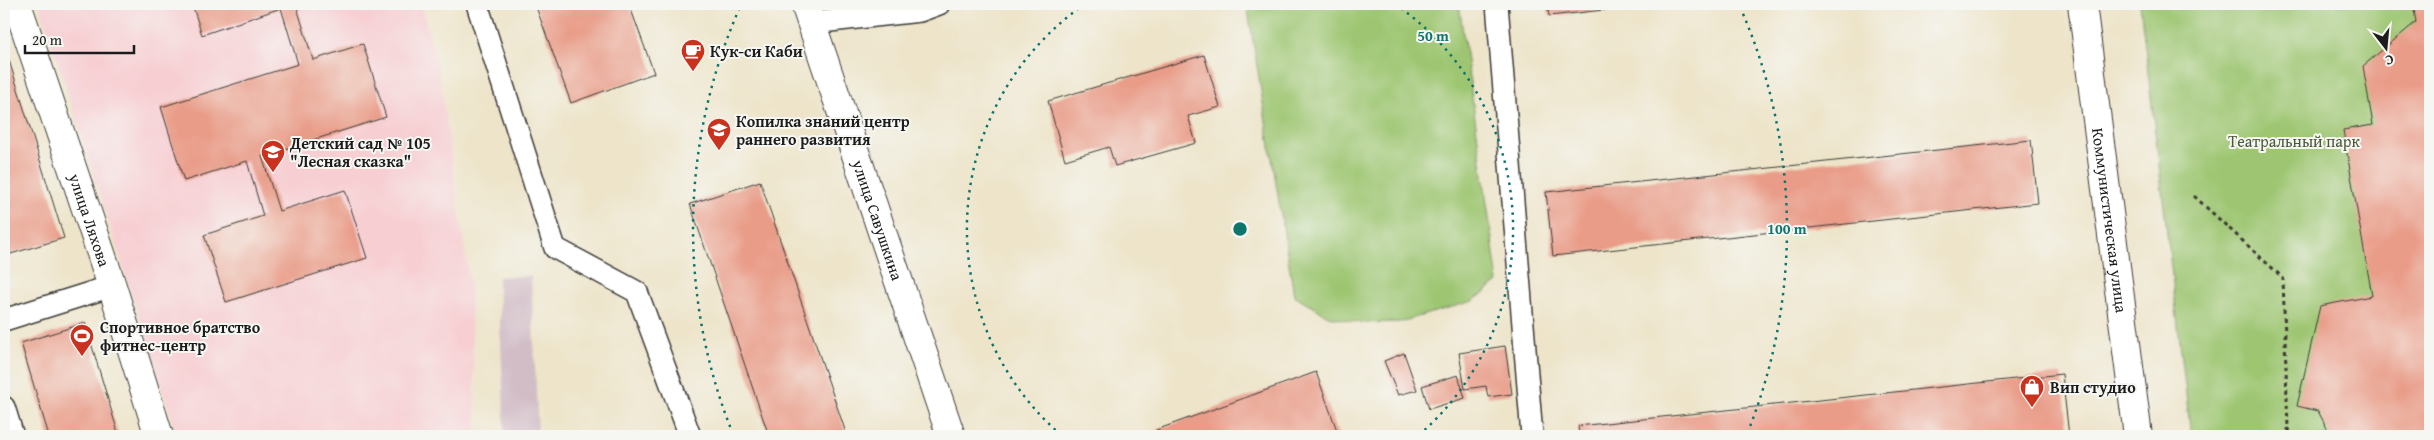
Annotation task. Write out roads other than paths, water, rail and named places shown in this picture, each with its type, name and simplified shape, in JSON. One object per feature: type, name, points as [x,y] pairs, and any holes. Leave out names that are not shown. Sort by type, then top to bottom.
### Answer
[{"type":"street","name":"улица Ляхова","points":[[17,4],[112,286],[159,436]]},
{"type":"street","name":"Коммунистическая улица","points":[[2082,4],[2138,436]]},
{"type":"street","name":"улица Савушкина","points":[[809,13],[951,436]]},
{"type":"lane","points":[[477,4],[555,248],[636,292],[690,436]]},
{"type":"lane","points":[[1497,4],[1532,436]]},
{"type":"lane","points":[[809,13],[925,6]]},
{"type":"lane","points":[[4,320],[112,286]]},
{"type":"lane","points":[[4,407],[13,436]]},
{"type":"place","name":"Кук-си Каби","points":[[693,72]]},
{"type":"place","name":"Копилка знаний центр раннего развития","points":[[719,151]]},
{"type":"place","name":"Детский сад № 105 \"Лесная сказка\"","points":[[273,173]]},
{"type":"place","name":"Спортивное братство фитнес-центр","points":[[82,357]]},
{"type":"place","name":"Вип студио","points":[[2032,408]]},
{"type":"park label","name":"Театральный парк","points":[[2294,141]]}]
